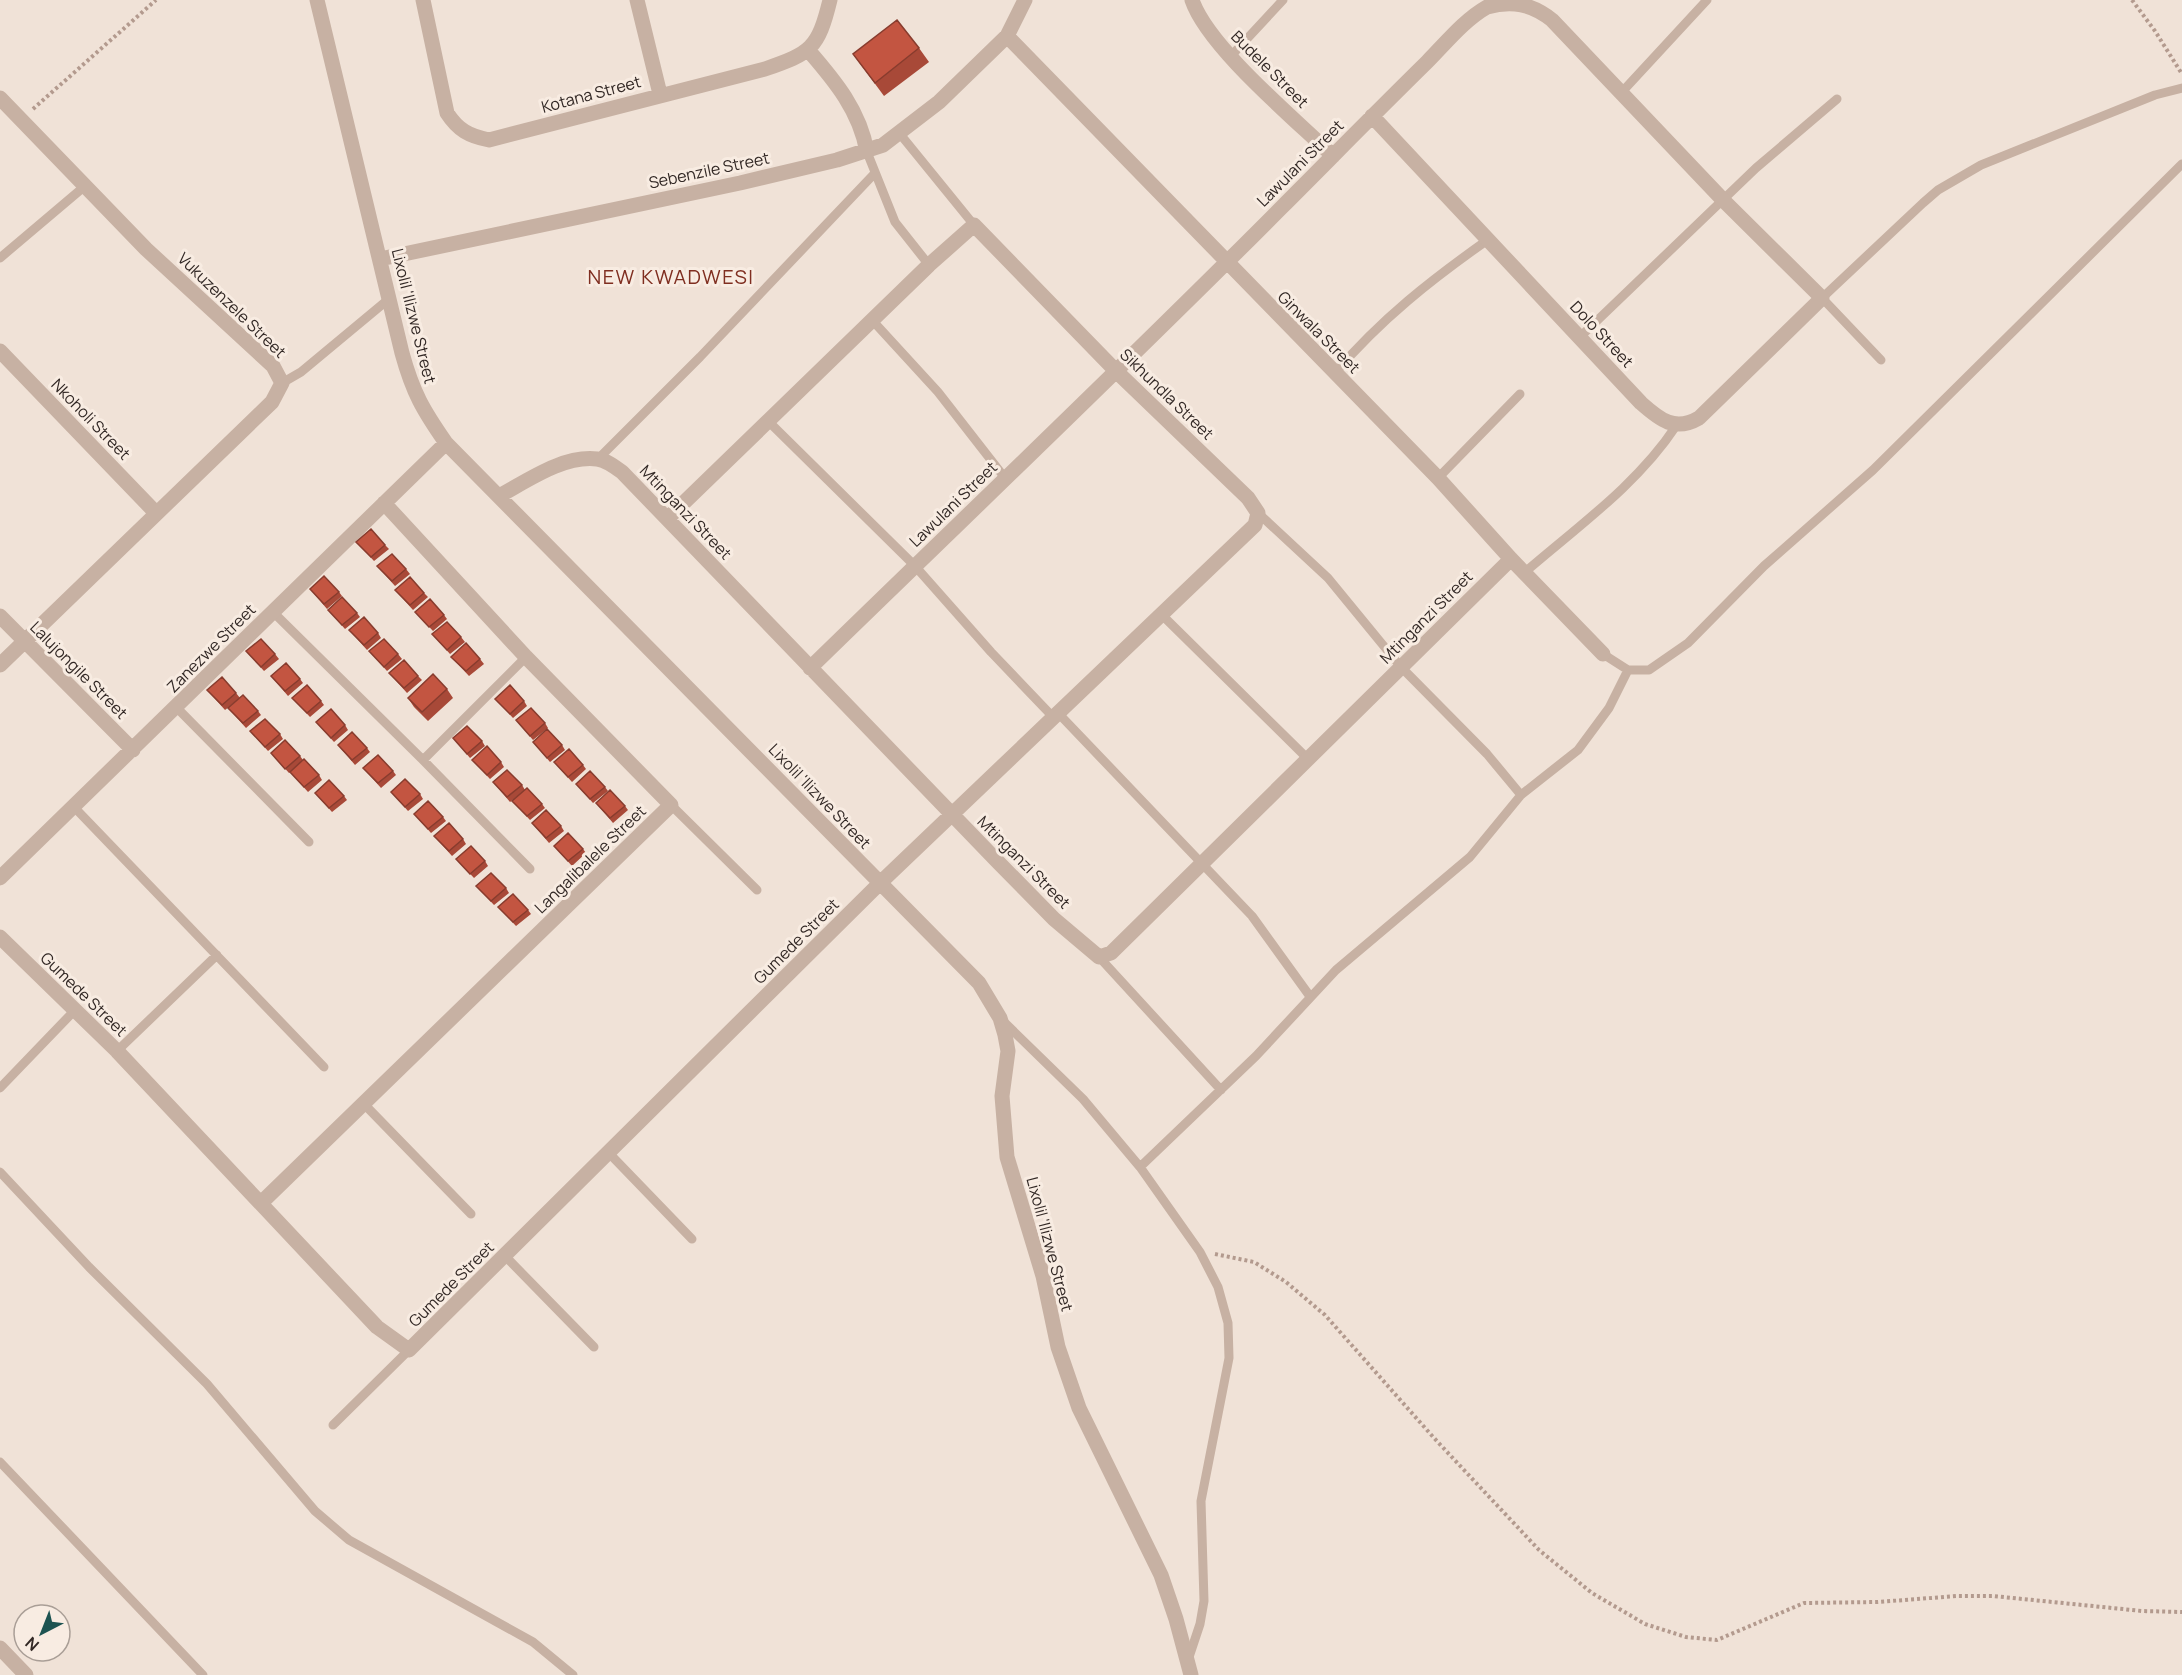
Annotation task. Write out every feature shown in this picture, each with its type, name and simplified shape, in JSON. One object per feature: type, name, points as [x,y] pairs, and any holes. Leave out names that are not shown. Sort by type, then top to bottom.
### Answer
[{"type":"street","name":"Lixolil 'Ilizwe Street","points":[[317,0],[412,390],[446,443],[979,983],[1000,1018],[1008,1051],[1002,1096],[1007,1157],[1043,1276],[1058,1347],[1079,1408],[1161,1575],[1190,1667]]},
{"type":"street","name":"Kotana Street","points":[[423,0],[447,113],[464,133],[489,140],[660,94],[765,69],[798,58],[808,51]]},
{"type":"street","points":[[637,0],[660,94]]},
{"type":"street","points":[[830,0],[822,28],[808,51],[831,76],[858,117],[867,152]]},
{"type":"street","name":"Sebenzile Street","points":[[380,259],[740,183],[867,152],[900,134],[939,102],[1006,36],[1025,0]]},
{"type":"street","name":"Budele Street","points":[[1192,0],[1206,28],[1231,56],[1333,156]]},
{"type":"street","name":"Lawulani Street","points":[[810,668],[1226,264],[1372,116],[1473,18],[1496,3],[1507,0],[1520,1],[1537,8],[1552,20],[1724,201],[1822,298]]},
{"type":"street","name":"Ginwala Street","points":[[1006,36],[1437,478],[1524,573],[1603,654]]},
{"type":"street","name":"Vukuzenzele Street","points":[[0,98],[146,249],[273,366],[282,383],[272,402],[0,665]]},
{"type":"street","name":"Dolo Street","points":[[1372,116],[1641,403],[1661,420],[1676,426]]},
{"type":"street","points":[[668,518],[929,265],[974,225]]},
{"type":"street","name":"Sikhundla Street","points":[[974,225],[1116,371],[1248,498],[1258,513]]},
{"type":"street","points":[[1676,426],[1684,426],[1699,418],[1822,298]]},
{"type":"street","name":"Nkoholi Street","points":[[0,351],[156,513]]},
{"type":"street","name":"Zanezwe Street","points":[[0,878],[177,708],[446,443]]},
{"type":"street","points":[[499,496],[559,465],[583,459],[598,459]]},
{"type":"street","name":"Mtinganzi Street","points":[[598,459],[622,472],[1054,919],[1099,957],[1111,953],[1511,559]]},
{"type":"street","name":"Langalibalele Street","points":[[261,1203],[671,805],[526,657],[384,503]]},
{"type":"street","points":[[879,883],[953,816],[1255,525],[1258,513]]},
{"type":"street","name":"Lalujongile Street","points":[[0,616],[133,750]]},
{"type":"street","name":"Gumede Street","points":[[0,937],[117,1051],[377,1327],[409,1350],[879,883]]},
{"type":"street","points":[[0,1648],[26,1675]]},
{"type":"lane","points":[[1231,56],[1283,0]]},
{"type":"lane","points":[[1621,93],[1707,0]]},
{"type":"lane","points":[[1881,360],[1822,298],[1923,203],[1959,176],[1981,165],[2125,107],[2182,88]]},
{"type":"lane","points":[[1580,337],[1756,168],[1836,99]]},
{"type":"lane","points":[[900,134],[974,225]]},
{"type":"lane","points":[[867,152],[895,222],[929,265]]},
{"type":"lane","points":[[1603,654],[1628,670],[1649,670],[1660,665],[1688,643],[1764,566],[1873,470],[2182,164]]},
{"type":"lane","points":[[598,459],[700,357],[875,173]]},
{"type":"lane","points":[[0,258],[85,186]]},
{"type":"lane","points":[[1335,373],[1361,342],[1405,300],[1489,239]]},
{"type":"lane","points":[[282,383],[301,372],[390,298]]},
{"type":"lane","points":[[872,320],[938,392],[1005,478]]},
{"type":"lane","points":[[1437,478],[1520,394]]},
{"type":"lane","points":[[768,421],[915,566],[991,652],[1203,863],[1269,937],[1309,996]]},
{"type":"lane","points":[[1524,573],[1634,479],[1662,447],[1676,426]]},
{"type":"lane","points":[[1258,513],[1328,578],[1401,667],[1487,754],[1521,795]]},
{"type":"lane","points":[[273,612],[530,869]]},
{"type":"lane","points":[[1162,615],[1308,759]]},
{"type":"lane","points":[[423,760],[526,657]]},
{"type":"lane","points":[[1140,1167],[1221,1090],[1309,996],[1353,954],[1470,857],[1521,795],[1563,763],[1590,736],[1613,701],[1628,670]]},
{"type":"lane","points":[[177,708],[309,842]]},
{"type":"lane","points":[[671,805],[757,890]]},
{"type":"lane","points":[[74,807],[324,1067]]},
{"type":"lane","points":[[117,1051],[217,955]]},
{"type":"lane","points":[[1099,957],[1221,1090]]},
{"type":"lane","points":[[0,1088],[75,1010]]},
{"type":"lane","points":[[1000,1018],[1083,1099],[1140,1167],[1200,1252],[1218,1287],[1228,1323],[1229,1358],[1201,1502],[1204,1601],[1190,1667]]},
{"type":"lane","points":[[364,1104],[471,1214]]},
{"type":"lane","points":[[609,1153],[692,1239]]},
{"type":"lane","points":[[0,1172],[89,1267],[207,1384],[315,1511],[332,1526],[369,1552],[533,1642],[573,1675]]},
{"type":"lane","points":[[505,1256],[594,1347]]},
{"type":"lane","points":[[333,1425],[409,1350]]},
{"type":"lane","points":[[0,1462],[203,1675]]},
{"type":"path","points":[[21,119],[156,0]]},
{"type":"path","points":[[2132,0],[2156,31],[2182,74]]},
{"type":"path","points":[[1200,1252],[1233,1256],[1254,1262],[1286,1282],[1325,1315],[1434,1438],[1539,1551],[1592,1593],[1645,1624],[1686,1637],[1717,1640],[1804,1603],[1878,1602],[1957,1596],[1993,1596],[2142,1611],[2182,1612]]},
{"type":"building","points":[[897,20],[919,48],[875,83],[853,54]]},
{"type":"building","points":[[371,529],[385,545],[371,557],[356,542]]},
{"type":"building","points":[[392,554],[406,569],[392,581],[377,566]]},
{"type":"building","points":[[324,576],[339,592],[324,604],[310,589]]},
{"type":"building","points":[[410,577],[424,593],[410,605],[395,590]]},
{"type":"building","points":[[342,597],[357,613],[342,625],[328,610]]},
{"type":"building","points":[[430,599],[444,615],[429,627],[415,612]]},
{"type":"building","points":[[364,617],[378,633],[364,645],[349,630]]},
{"type":"building","points":[[447,622],[461,637],[447,650],[432,634]]},
{"type":"building","points":[[261,639],[275,654],[261,667],[246,651]]},
{"type":"building","points":[[384,639],[398,654],[384,667],[369,651]]},
{"type":"building","points":[[466,643],[480,659],[466,671],[451,657]]},
{"type":"building","points":[[404,660],[418,676],[404,688],[389,673]]},
{"type":"building","points":[[286,663],[300,679],[285,691],[271,676]]},
{"type":"building","points":[[433,674],[447,689],[422,712],[408,698]]},
{"type":"building","points":[[222,677],[236,693],[222,705],[207,690]]},
{"type":"building","points":[[307,685],[321,701],[307,713],[292,698]]},
{"type":"building","points":[[510,685],[524,701],[510,714],[495,699]]},
{"type":"building","points":[[243,695],[258,711],[243,723],[228,708]]},
{"type":"building","points":[[531,708],[545,723],[530,736],[516,720]]},
{"type":"building","points":[[331,709],[345,725],[331,738],[316,722]]},
{"type":"building","points":[[265,719],[280,734],[265,747],[250,731]]},
{"type":"building","points":[[467,726],[482,741],[467,754],[453,738]]},
{"type":"building","points":[[547,729],[562,745],[547,758],[533,742]]},
{"type":"building","points":[[352,732],[367,748],[352,760],[338,745]]},
{"type":"building","points":[[285,740],[300,756],[285,769],[271,753]]},
{"type":"building","points":[[487,746],[501,762],[487,775],[472,760]]},
{"type":"building","points":[[569,749],[583,765],[568,777],[554,762]]},
{"type":"building","points":[[378,755],[393,771],[378,783],[363,768]]},
{"type":"building","points":[[304,759],[319,775],[304,787],[290,772]]},
{"type":"building","points":[[507,770],[522,785],[507,797],[493,782]]},
{"type":"building","points":[[590,771],[605,787],[590,799],[576,784]]},
{"type":"building","points":[[405,779],[420,794],[405,807],[391,792]]},
{"type":"building","points":[[329,780],[344,796],[329,808],[315,793]]},
{"type":"building","points":[[527,788],[542,804],[527,816],[512,801]]},
{"type":"building","points":[[610,790],[625,806],[610,818],[596,803]]},
{"type":"building","points":[[428,801],[443,817],[428,829],[414,814]]},
{"type":"building","points":[[546,810],[561,826],[546,838],[532,823]]},
{"type":"building","points":[[449,823],[463,839],[449,851],[434,836]]},
{"type":"building","points":[[568,833],[583,849],[568,861],[554,846]]},
{"type":"building","points":[[471,846],[485,861],[470,874],[456,859]]},
{"type":"building","points":[[491,873],[506,888],[491,901],[476,886]]},
{"type":"building","points":[[513,894],[528,910],[513,922],[498,907]]},
{"type":"district","name":"NEW KWADWESI","points":[[671,277]]}]
